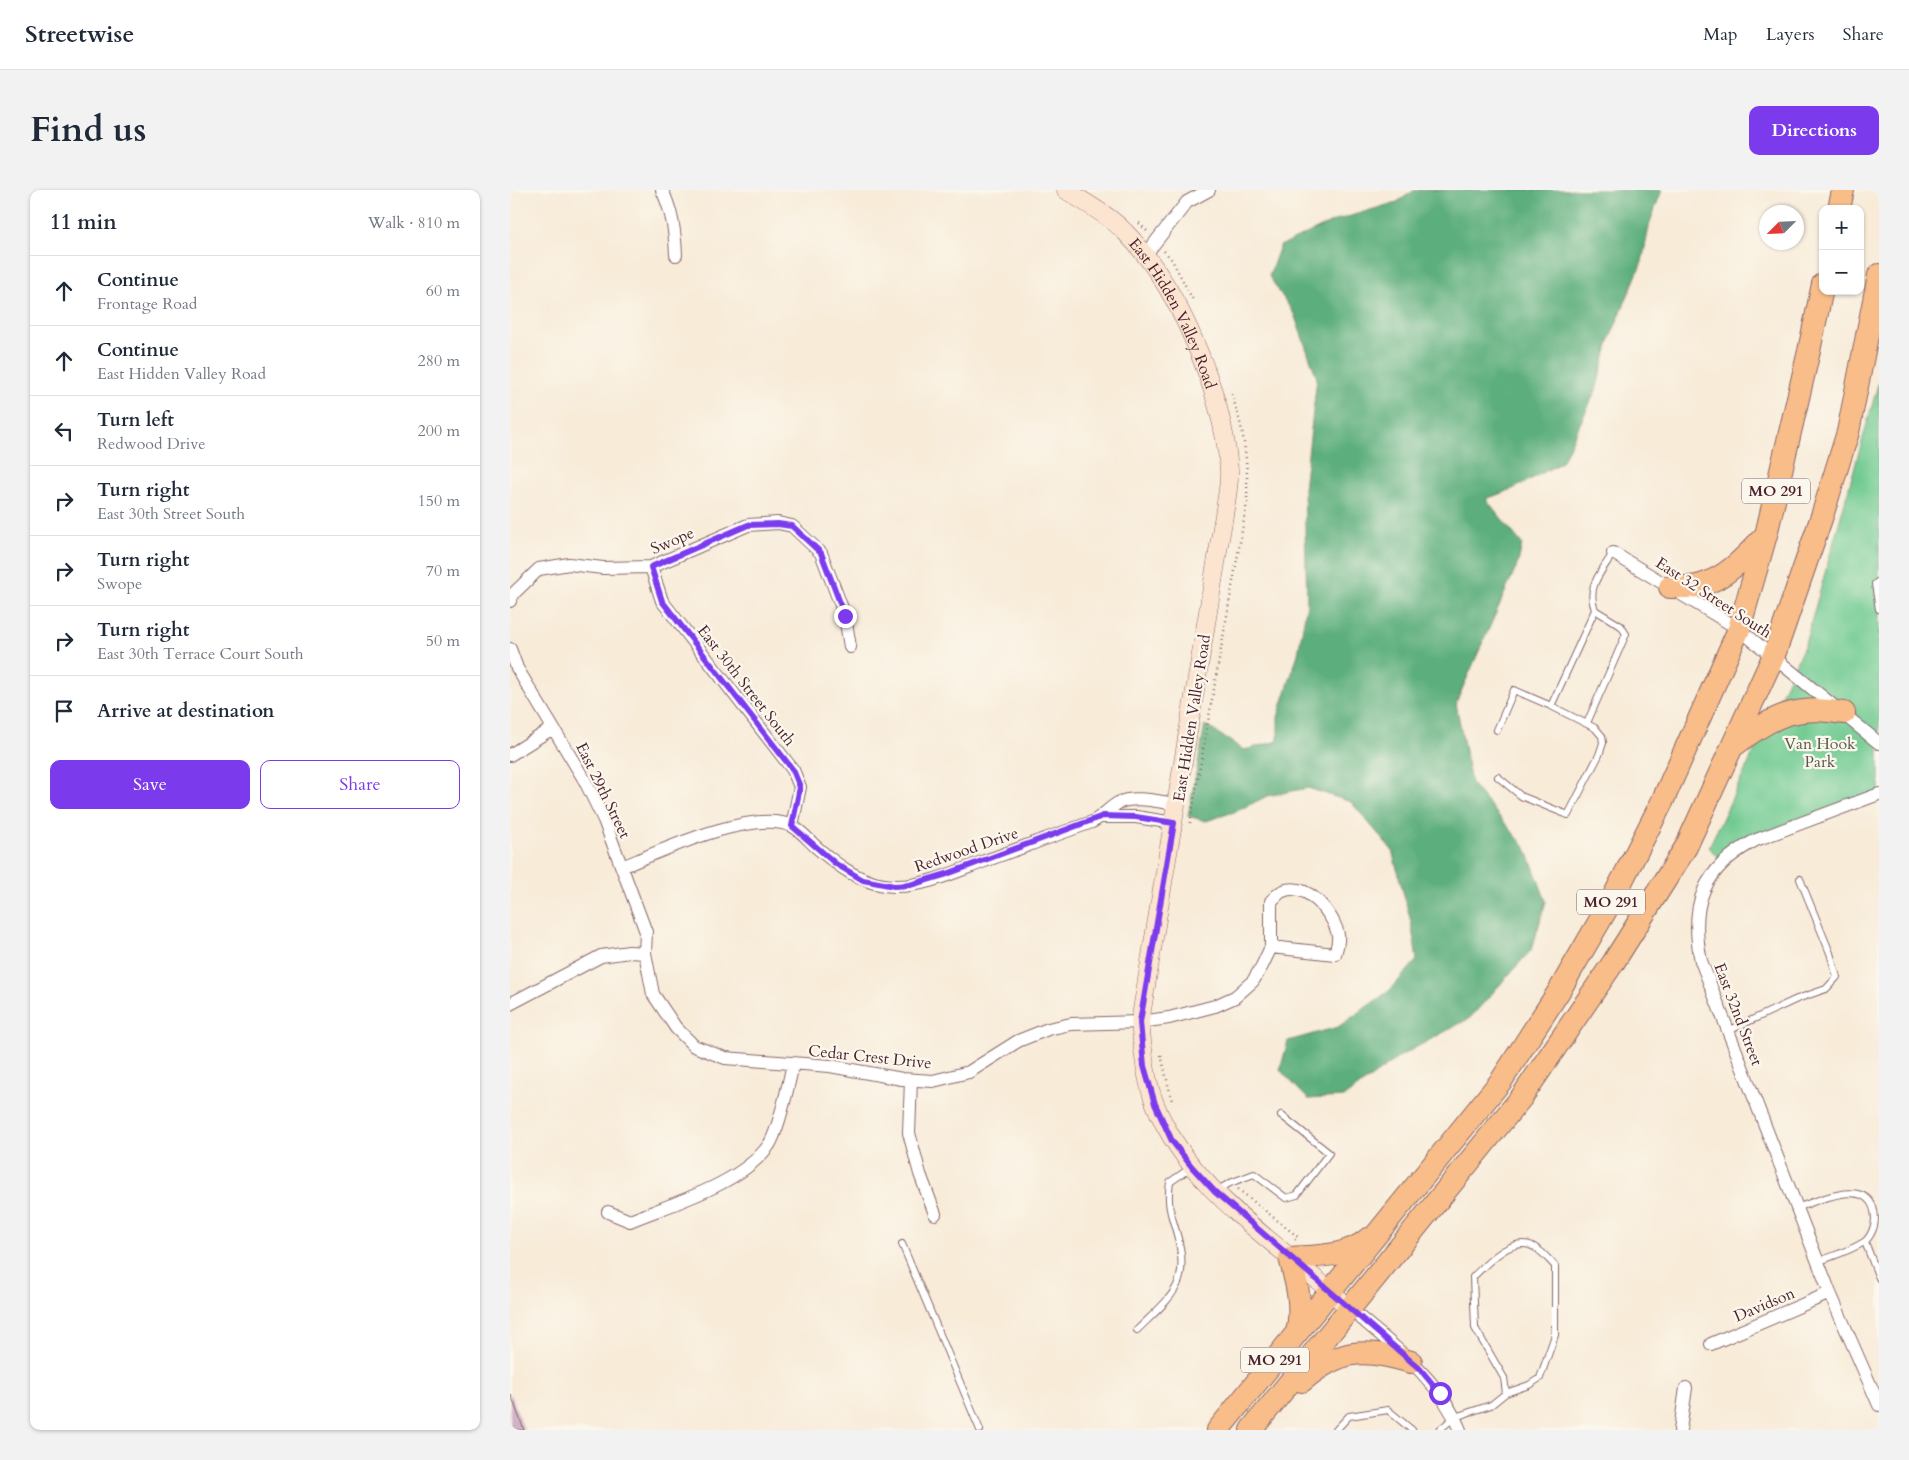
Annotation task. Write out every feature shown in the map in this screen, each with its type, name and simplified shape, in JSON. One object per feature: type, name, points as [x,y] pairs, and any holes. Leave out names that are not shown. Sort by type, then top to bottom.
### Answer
[{"type":"highway","points":[[1840,205],[1843,190]]},
{"type":"highway","name":"MO 291","points":[[1251,1430],[1521,1098],[1613,963],[1686,847],[1774,655],[1822,516],[1848,432],[1879,276]]},
{"type":"highway","name":"MO 291","points":[[1218,1430],[1501,1081],[1559,991],[1613,898],[1662,802],[1739,629],[1766,535],[1821,295]]},
{"type":"highway","points":[[1670,587],[1700,585],[1718,578],[1741,561],[1766,535]]},
{"type":"highway","points":[[1733,746],[1763,723],[1784,714],[1808,709],[1844,713]]},
{"type":"highway","points":[[1297,1333],[1300,1318],[1300,1300],[1290,1258],[1348,1250],[1363,1244],[1387,1222]]},
{"type":"highway","points":[[1267,1410],[1326,1363],[1339,1357],[1357,1353],[1381,1353],[1411,1362]]},
{"type":"main road","name":"East Hidden Valley Road","points":[[1066,190],[1124,230],[1146,254],[1168,287],[1199,352],[1219,413],[1229,471],[1174,823],[1140,1022],[1144,1066],[1155,1104],[1172,1141],[1192,1167],[1215,1192],[1350,1309]]},
{"type":"street","points":[[1146,254],[1187,202],[1209,190]]},
{"type":"street","points":[[663,193],[675,232],[676,255]]},
{"type":"street","name":"Swope","points":[[511,598],[539,569],[569,564],[603,568],[651,567],[748,525],[778,524],[792,526],[821,553],[845,616],[850,647]]},
{"type":"street","name":"East 32 Street South","points":[[1614,553],[1739,629],[1774,655],[1844,713]]},
{"type":"street","name":"East 30th Street South","points":[[651,567],[662,601],[793,770],[800,787],[792,826]]},
{"type":"street","name":"East 29th Street","points":[[510,649],[517,668],[589,789],[622,866],[646,932],[645,953]]},
{"type":"street","points":[[1844,713],[1878,738]]},
{"type":"street","points":[[510,755],[554,728]]},
{"type":"street","name":"East 32nd Street","points":[[1879,794],[1756,840],[1728,858],[1710,878],[1701,896],[1696,915],[1695,936],[1701,961],[1830,1293],[1879,1405]]},
{"type":"street","name":"Redwood Drive","points":[[792,826],[836,864],[849,872],[863,880],[894,886],[910,885],[947,874],[1103,816],[1119,802],[1128,800],[1177,804]]},
{"type":"street","name":"Redwood Drive","points":[[1103,816],[1136,817],[1174,823]]},
{"type":"street","points":[[622,866],[696,838],[746,824],[765,821],[792,826]]},
{"type":"street","points":[[1295,889],[1309,893],[1329,915],[1338,933],[1335,954],[1271,947],[1271,901],[1283,891],[1295,889]]},
{"type":"street","name":"Cedar Crest Drive","points":[[645,953],[654,994],[676,1028],[694,1046],[725,1058],[859,1070],[911,1080],[933,1081],[970,1072],[1018,1041],[1048,1029],[1071,1024],[1140,1022],[1169,1018],[1215,1006],[1236,997],[1253,981],[1271,947]]},
{"type":"street","points":[[510,1004],[601,956],[629,952],[645,953]]},
{"type":"street","points":[[608,1212],[630,1221],[726,1182],[742,1171],[770,1144],[793,1064]]},
{"type":"street","points":[[911,1080],[909,1133],[920,1174],[935,1214]]},
{"type":"street","name":"Davidson","points":[[1710,1344],[1830,1293]]},
{"type":"street","points":[[1350,1309],[1411,1362],[1440,1393],[1460,1430]]},
{"type":"street","points":[[1680,1430],[1686,1388]]},
{"type":"lane","points":[[1586,723],[1626,634],[1621,626],[1596,610],[1591,599],[1591,589],[1614,553]]},
{"type":"lane","points":[[1879,581],[1876,584],[1879,604]]},
{"type":"lane","points":[[1551,706],[1596,610]]},
{"type":"lane","points":[[1497,730],[1514,690],[1596,728],[1602,736],[1603,743],[1568,815],[1521,796],[1498,777]]},
{"type":"lane","points":[[1728,1031],[1826,989],[1837,977],[1830,953],[1800,879]]},
{"type":"lane","points":[[1215,1192],[1230,1183],[1254,1174],[1286,1198],[1297,1195],[1329,1153],[1281,1115]]},
{"type":"lane","points":[[1137,1330],[1170,1298],[1181,1275],[1182,1253],[1167,1200],[1170,1182],[1192,1167]]},
{"type":"lane","points":[[1797,1208],[1841,1192],[1855,1193],[1866,1198],[1873,1209],[1875,1220],[1871,1234],[1865,1242],[1818,1262]]},
{"type":"lane","points":[[1865,1242],[1879,1278]]},
{"type":"lane","points":[[902,1244],[980,1430]]},
{"type":"lane","points":[[1440,1430],[1455,1418],[1491,1405],[1506,1393],[1529,1385],[1540,1378],[1555,1335],[1555,1266],[1533,1246],[1511,1245],[1491,1259],[1473,1277],[1475,1328],[1504,1378],[1506,1393]]},
{"type":"lane","points":[[1336,1430],[1350,1416],[1388,1410],[1412,1430]]},
{"type":"green space","points":[[1415,190],[1662,190],[1650,222],[1642,262],[1610,338],[1596,390],[1562,462],[1515,488],[1486,499],[1522,544],[1518,563],[1456,703],[1471,783],[1526,848],[1546,901],[1532,949],[1470,1018],[1402,1055],[1344,1097],[1308,1099],[1280,1070],[1288,1041],[1338,1027],[1389,991],[1417,960],[1411,922],[1392,850],[1351,802],[1308,788],[1267,796],[1237,811],[1206,821],[1188,816],[1205,725],[1244,750],[1278,741],[1278,717],[1298,654],[1307,603],[1304,489],[1317,378],[1294,314],[1269,276],[1280,246],[1334,221],[1397,202]]},
{"type":"green space","name":"Van Hook Park","points":[[1879,381],[1879,795],[1756,840],[1722,862],[1709,847],[1805,644]]},
{"type":"building","points":[[511,1395],[524,1430],[510,1430]]},
{"type":"route","points":[[845,616],[821,553],[792,526],[778,524],[748,525],[651,567],[662,601],[722,681],[793,770],[800,787],[792,826],[836,864],[863,880],[894,886],[910,885],[947,874],[1092,822],[1103,816],[1136,817],[1174,823],[1140,1022],[1144,1066],[1155,1104],[1172,1141],[1215,1192],[1420,1369],[1440,1393]]}]
